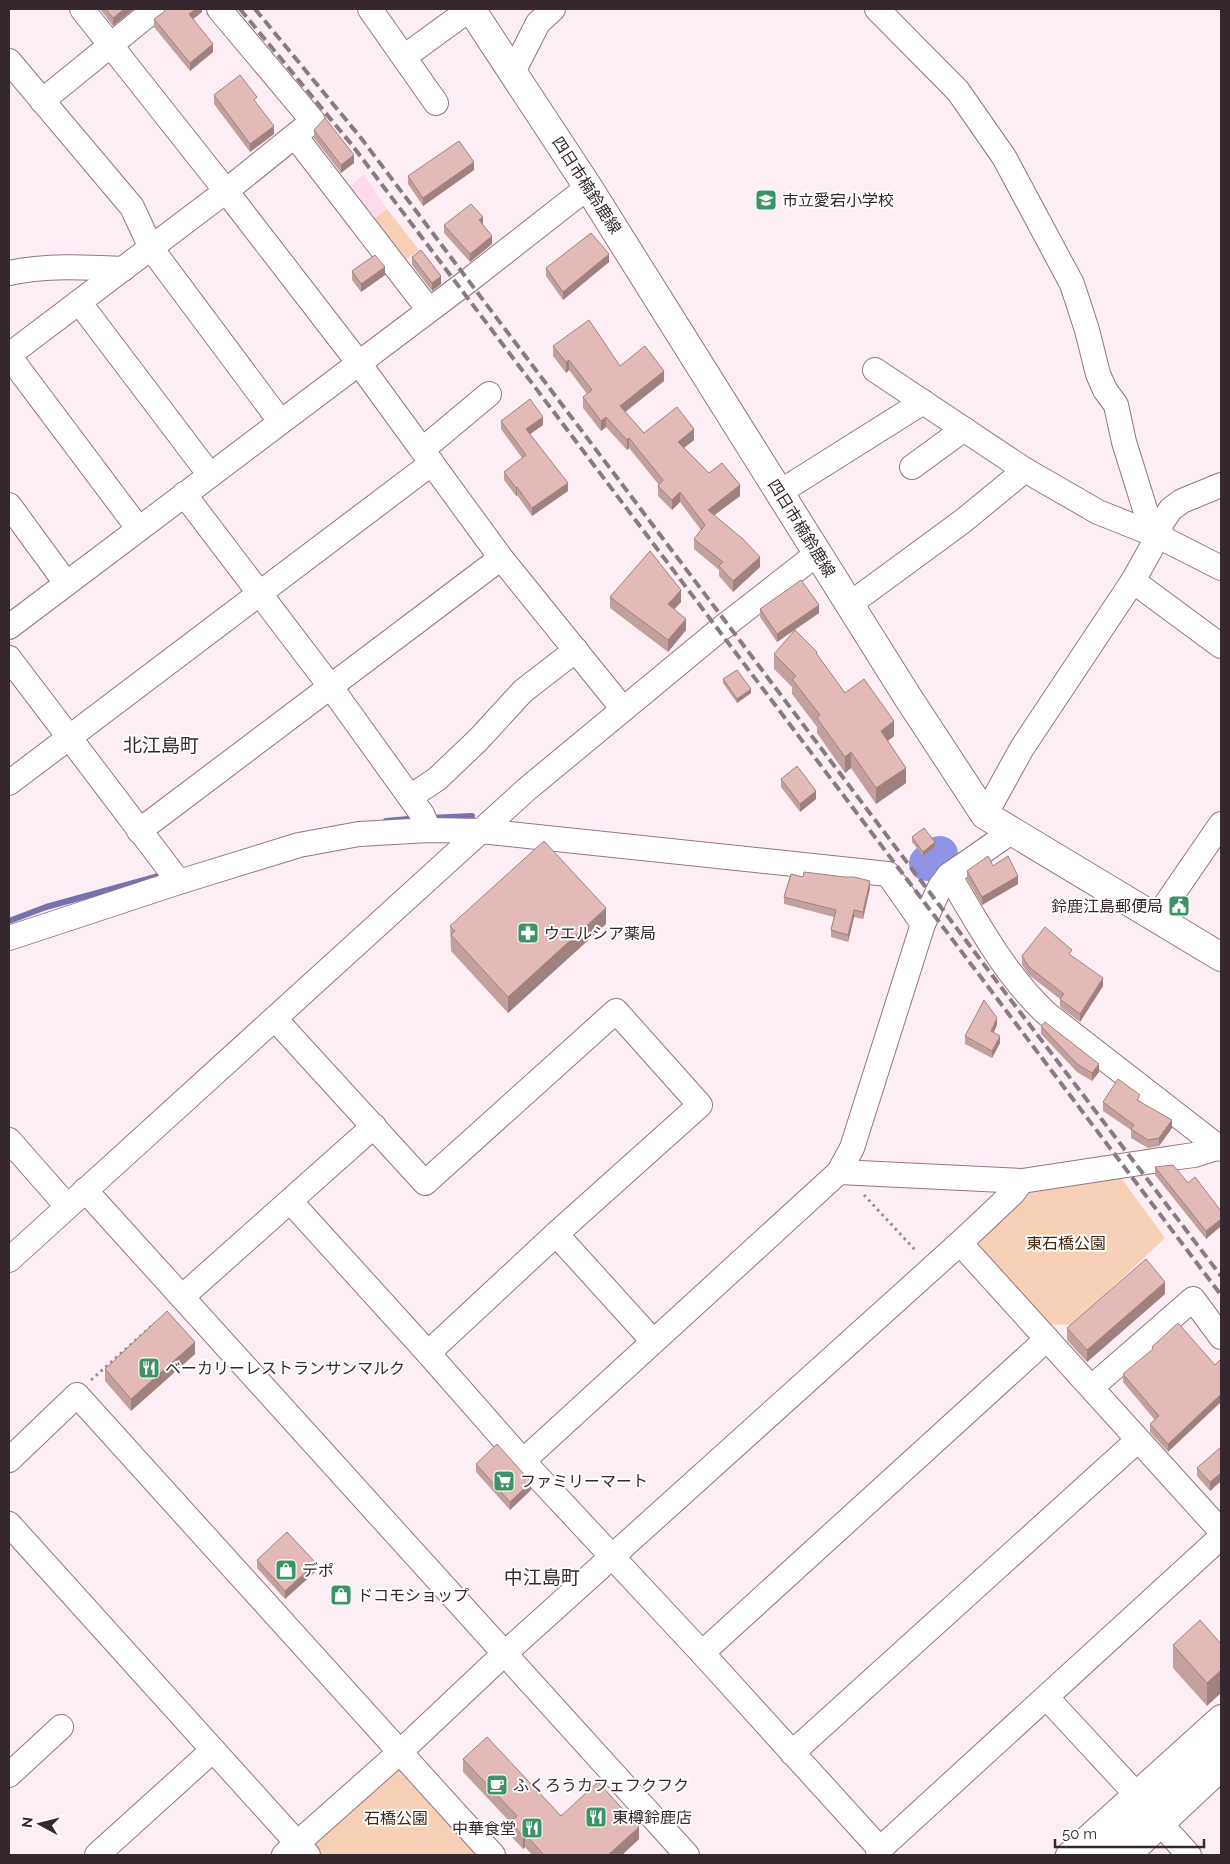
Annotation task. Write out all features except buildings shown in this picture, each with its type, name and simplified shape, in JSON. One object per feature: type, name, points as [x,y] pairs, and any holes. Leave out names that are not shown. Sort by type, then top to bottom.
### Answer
[{"type":"main road","name":"四日市楠鈴鹿線","points":[[470,9],[588,187],[985,815],[1157,917],[1221,958]]},
{"type":"street","points":[[82,9],[226,190],[358,362],[501,558],[623,709]]},
{"type":"street","points":[[42,101],[155,9]]},
{"type":"street","points":[[138,528],[9,356],[313,121],[219,9]]},
{"type":"street","points":[[370,9],[436,103]]},
{"type":"street","points":[[404,57],[470,9]]},
{"type":"street","points":[[513,72],[538,22],[553,9]]},
{"type":"street","points":[[877,9],[958,91],[1004,157],[1072,284],[1087,330],[1098,374],[1105,390],[1116,405],[1124,442],[1149,522],[1158,536]]},
{"type":"street","points":[[9,61],[132,207],[151,248],[280,421]]},
{"type":"street","points":[[295,136],[428,310]]},
{"type":"street","points":[[9,627],[588,187]]},
{"type":"street","points":[[9,273],[26,269],[123,269]]},
{"type":"street","points":[[79,302],[210,475]]},
{"type":"street","points":[[875,370],[1025,470],[1098,512],[1158,536],[1221,568]]},
{"type":"street","points":[[9,783],[260,593],[427,456],[489,394]]},
{"type":"street","points":[[780,492],[923,402]]},
{"type":"street","points":[[912,467],[964,429]]},
{"type":"street","points":[[850,604],[963,521],[1025,470]]},
{"type":"street","points":[[985,815],[1022,748],[1133,581],[1158,536],[1162,522],[1171,509],[1182,501],[1221,485]]},
{"type":"street","points":[[184,494],[330,686],[421,816]]},
{"type":"street","points":[[9,505],[66,583]]},
{"type":"street","points":[[9,1260],[527,789],[718,631],[818,553]]},
{"type":"street","points":[[139,831],[501,558]]},
{"type":"street","points":[[1133,581],[1221,646]]},
{"type":"street","points":[[421,816],[437,778],[478,740],[523,691],[576,650]]},
{"type":"street","points":[[9,658],[178,882]]},
{"type":"street","points":[[9,938],[178,882],[299,845],[359,834],[421,816],[481,830],[888,874],[923,924]]},
{"type":"street","points":[[1157,917],[1221,824]]},
{"type":"street","points":[[523,1460],[841,1172],[852,1148],[923,924],[940,887],[949,875],[1011,832]]},
{"type":"street","points":[[949,875],[994,950],[1032,1000],[1047,1014],[1220,1148]]},
{"type":"street","points":[[275,1018],[425,1183],[616,1011],[700,1105],[556,1234],[428,1353]]},
{"type":"street","points":[[182,1297],[374,1126]]},
{"type":"street","points":[[9,1140],[67,1206]]},
{"type":"street","points":[[841,1172],[1022,1181],[1194,1155],[1220,1148]]},
{"type":"street","points":[[9,1524],[213,1750],[296,1851],[504,1654],[960,1243],[1013,1193],[1022,1181]]},
{"type":"street","points":[[86,1190],[686,1855]]},
{"type":"street","points":[[290,1201],[523,1460],[702,1653],[879,1852],[1221,1537]]},
{"type":"street","points":[[556,1234],[653,1342]]},
{"type":"street","points":[[960,1243],[1221,1531]]},
{"type":"street","points":[[1092,1387],[1193,1299],[1221,1337]]},
{"type":"street","points":[[702,1653],[1047,1339]]},
{"type":"street","points":[[9,1460],[77,1395],[492,1855]]},
{"type":"street","points":[[792,1753],[1138,1440]]},
{"type":"street","points":[[1047,1698],[1136,1794]]},
{"type":"street","points":[[1068,1855],[1221,1717]]},
{"type":"street","points":[[9,1775],[60,1727]]},
{"type":"street","points":[[1100,1855],[1221,1745]]},
{"type":"street","points":[[97,1855],[213,1750]]},
{"type":"street","points":[[1130,1855],[1221,1769]]},
{"type":"street","points":[[1170,1834],[1189,1855]]},
{"type":"path","points":[[841,1172],[932,1268]]},
{"type":"path","points":[[77,1395],[82,1388],[156,1322]]},
{"type":"shaded area","points":[[364,175],[387,209],[371,221],[346,189]]},
{"type":"green space","points":[[387,209],[419,250],[401,263],[371,221]]},
{"type":"green space","name":"東石橋公園","points":[[1116,1171],[1165,1238],[1072,1325],[1046,1324],[975,1248],[976,1238],[1037,1183]]},
{"type":"green space","name":"石橋公園","points":[[394,1766],[403,1768],[481,1855],[320,1855],[314,1849],[318,1836]]},
{"type":"waterway","points":[[429,818],[472,816]]},
{"type":"waterway","points":[[386,821],[419,818]]},
{"type":"waterway","points":[[927,863],[935,862],[940,854]]},
{"type":"waterway","points":[[9,921],[46,907],[166,874]]},
{"type":"railway","points":[[240,9],[352,145],[1221,1295]]},
{"type":"railway","points":[[255,9],[361,138],[1221,1276]]},
{"type":"place","name":"市立愛宕小学校","points":[[766,200]]},
{"type":"place","name":"鈴鹿江島郵便局","points":[[1179,906]]},
{"type":"place","name":"ウエルシア薬局","points":[[528,933]]},
{"type":"place","name":"ベーカリーレストランサンマルク","points":[[149,1368]]},
{"type":"place","name":"ファミリーマート","points":[[504,1481]]},
{"type":"place","name":"デポ","points":[[286,1570]]},
{"type":"place","name":"ドコモショップ","points":[[341,1595]]},
{"type":"place","name":"ふくろうカフェフクフク","points":[[497,1785]]},
{"type":"place","name":"東樽鈴鹿店","points":[[596,1817]]},
{"type":"place","name":"中華食堂","points":[[532,1828]]},
{"type":"district","name":"北江島町","points":[[161,745]]},
{"type":"district","name":"中江島町","points":[[542,1577]]}]
